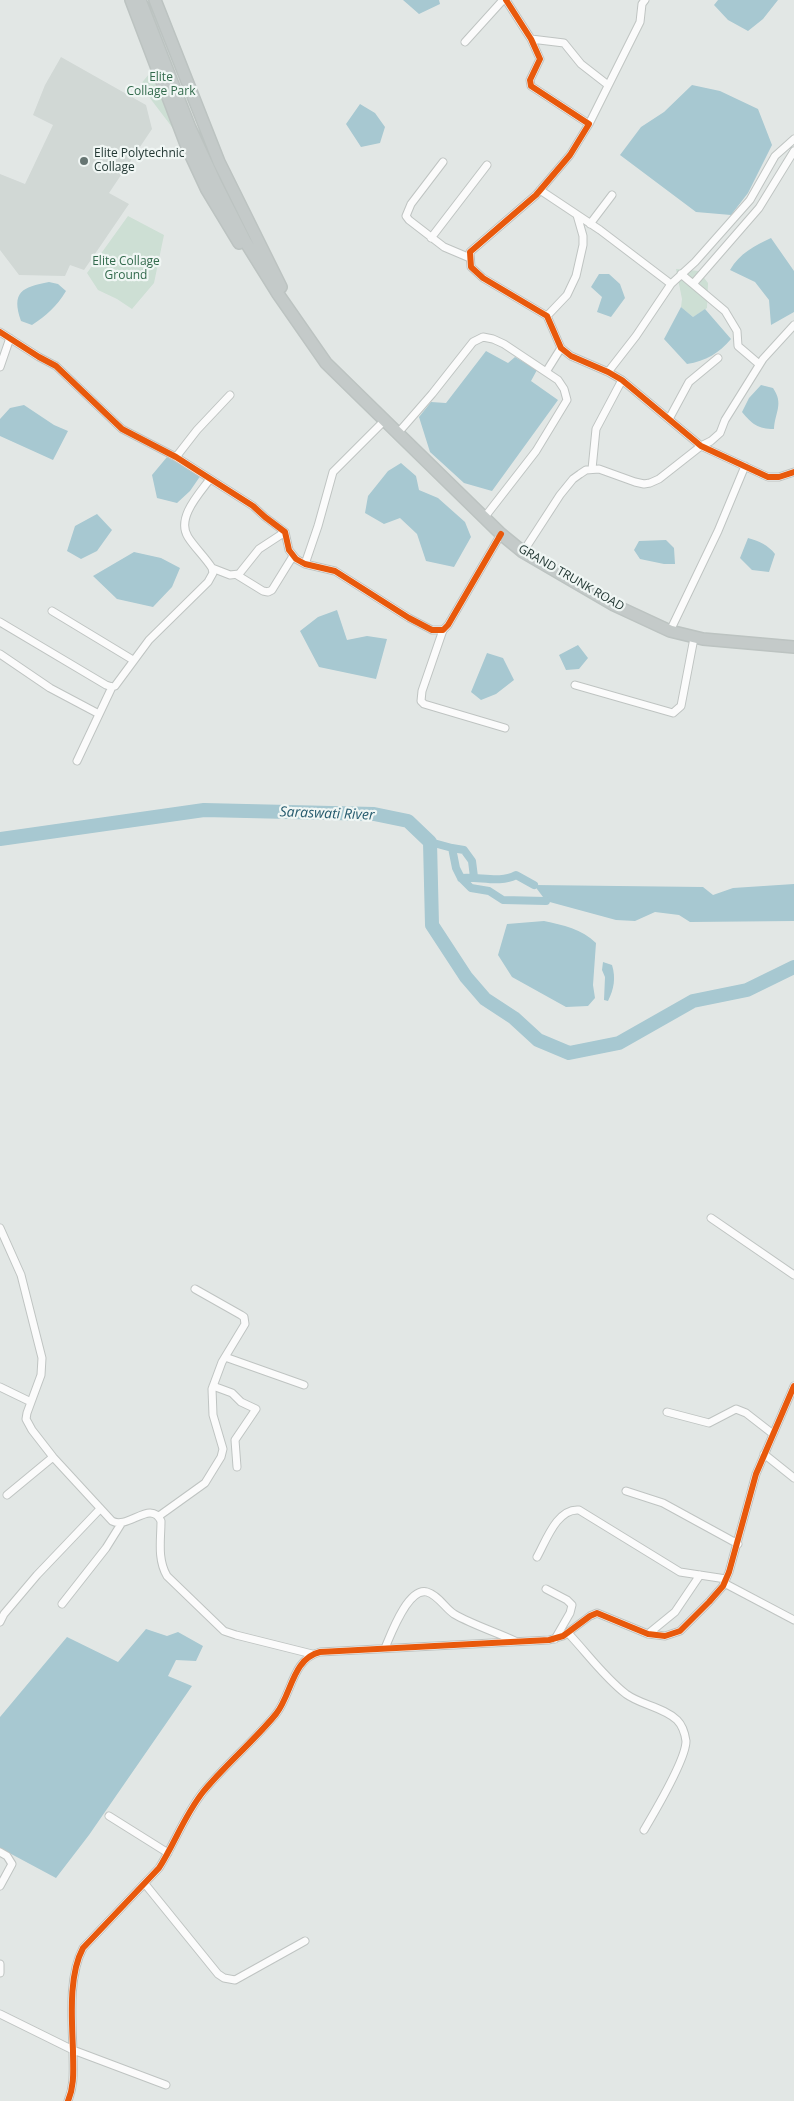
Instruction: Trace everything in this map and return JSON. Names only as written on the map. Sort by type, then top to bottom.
[{"type":"highway","points":[[123,0],[175,134],[195,177],[301,337],[326,363]]},
{"type":"highway","points":[[131,0],[187,147],[291,314]]},
{"type":"highway","points":[[140,0],[212,188],[215,205]]},
{"type":"highway","points":[[155,0],[219,162],[284,292],[291,314]]},
{"type":"highway","name":"GRAND TRUNK ROAD","points":[[291,314],[326,363],[484,518],[523,552],[614,605],[670,631],[694,638],[794,647]]},
{"type":"street","points":[[465,42],[504,0],[531,39],[540,59],[530,80],[531,86],[589,124]]},
{"type":"street","points":[[644,0],[640,22],[589,124],[570,155],[540,190],[470,252],[471,268],[483,278],[547,316],[561,348],[580,362],[608,372],[622,380],[701,446],[768,477],[779,477],[794,472]]},
{"type":"street","points":[[531,39],[564,43],[581,64],[608,85]]},
{"type":"street","points":[[608,372],[636,336],[671,284],[695,262],[750,200],[775,156],[794,139]]},
{"type":"street","points":[[693,284],[759,208],[794,151]]},
{"type":"street","points":[[443,162],[407,211],[406,216],[444,247],[470,258]]},
{"type":"street","points":[[431,238],[487,165]]},
{"type":"street","points":[[540,190],[590,224],[671,284]]},
{"type":"street","points":[[590,224],[612,195]]},
{"type":"street","points":[[547,316],[567,295],[576,276],[583,245],[583,236],[576,215]]},
{"type":"street","points":[[681,274],[725,310],[738,331],[738,346],[759,364]]},
{"type":"street","points":[[523,552],[573,479],[592,469],[607,471],[644,484],[659,479],[701,446],[711,441],[720,433],[725,420],[759,364],[794,325]]},
{"type":"street","points":[[0,332],[38,358],[56,366],[108,418],[122,429],[176,457],[253,506],[286,532],[289,550],[293,556],[304,564],[335,572],[409,618],[432,630],[444,630]]},
{"type":"street","points":[[398,433],[473,342],[483,337],[493,338],[504,344],[558,380],[564,389],[567,400],[536,451],[484,518]]},
{"type":"street","points":[[0,368],[10,338]]},
{"type":"street","points":[[546,372],[561,348]]},
{"type":"street","points":[[669,419],[689,382],[718,358]]},
{"type":"street","points":[[592,469],[596,429],[622,380]]},
{"type":"street","points":[[176,457],[197,430],[230,395]]},
{"type":"street","points":[[304,564],[318,526],[329,480],[333,472],[385,420]]},
{"type":"street","points":[[670,631],[718,531],[745,466]]},
{"type":"street","points":[[210,478],[187,514],[184,523],[188,537],[212,568],[230,575],[237,575],[263,592],[268,592],[272,590],[293,556]]},
{"type":"street","points":[[237,575],[259,549],[286,532]]},
{"type":"street","points":[[501,534],[444,630],[422,691],[422,700],[424,704],[505,728]]},
{"type":"street","points":[[77,761],[112,687],[117,684],[149,640],[208,582],[211,577],[212,568]]},
{"type":"street","points":[[52,611],[133,660]]},
{"type":"street","points":[[0,622],[112,687]]},
{"type":"street","points":[[575,685],[673,713],[682,706],[694,638]]},
{"type":"street","points":[[0,654],[50,688],[99,714]]},
{"type":"street","points":[[711,1218],[794,1275]]},
{"type":"street","points":[[0,1228],[21,1275],[42,1358],[41,1375],[27,1413],[28,1424],[100,1509],[112,1521],[121,1524]]},
{"type":"street","points":[[159,1516],[205,1483],[221,1457],[223,1449],[213,1415],[213,1386],[225,1357],[244,1327],[244,1317],[195,1289]]},
{"type":"street","points":[[225,1357],[304,1385]]},
{"type":"street","points":[[213,1386],[232,1393],[241,1402],[256,1409],[235,1440],[238,1467]]},
{"type":"street","points":[[159,1516],[161,1521],[160,1556],[164,1571],[219,1627],[236,1635],[312,1654],[555,1639],[568,1633],[590,1616],[597,1613],[648,1634],[665,1636],[680,1631],[703,1609],[725,1581],[738,1544],[756,1474],[794,1386]]},
{"type":"street","points":[[0,1387],[30,1402]]},
{"type":"street","points":[[667,1412],[709,1423],[736,1409],[741,1410],[773,1434]]},
{"type":"street","points":[[764,1454],[794,1478]]},
{"type":"street","points":[[7,1495],[54,1457]]},
{"type":"street","points":[[626,1491],[663,1502],[738,1544]]},
{"type":"street","points":[[0,1622],[4,1614],[37,1575],[100,1509]]},
{"type":"street","points":[[537,1557],[557,1522],[565,1513],[574,1509],[579,1510],[674,1569],[687,1574],[725,1581],[793,1617]]},
{"type":"street","points":[[62,1604],[106,1548],[121,1524],[147,1512],[159,1516]]},
{"type":"street","points":[[648,1634],[675,1612],[700,1575]]},
{"type":"street","points":[[546,1589],[567,1600],[572,1606],[555,1639]]},
{"type":"street","points":[[385,1648],[404,1609],[415,1594],[423,1592],[432,1595],[456,1615],[518,1642]]},
{"type":"street","points":[[568,1633],[617,1686],[632,1697],[672,1716],[680,1724],[684,1732],[686,1741],[669,1785],[644,1830]]},
{"type":"street","points":[[68,2101],[74,2081],[74,1975],[79,1956],[84,1948],[145,1884],[168,1853],[176,1833],[193,1806],[204,1791],[276,1713],[287,1697],[298,1668],[305,1658],[312,1654]]},
{"type":"street","points":[[109,1816],[168,1853]]},
{"type":"street","points":[[0,1852],[7,1856],[12,1864],[0,1886]]},
{"type":"street","points":[[145,1884],[218,1974],[224,1978],[235,1980],[305,1942]]},
{"type":"street","points":[[0,1964],[0,1973]]},
{"type":"street","points":[[0,2014],[73,2050],[166,2085]]},
{"type":"shaded area","name":"Elite Polytechnic Collage","points":[[61,57],[146,105],[152,129],[109,193],[129,204],[84,270],[70,265],[65,276],[19,275],[0,250],[0,174],[25,184],[53,125],[33,115],[45,85]]},
{"type":"green space","name":"Elite Collage Park","points":[[158,63],[175,72],[185,106],[178,135],[140,85]]},
{"type":"green space","name":"Elite Collage Ground","points":[[128,216],[164,235],[154,283],[132,309],[98,290],[87,273]]},
{"type":"green space","points":[[676,269],[699,271],[708,283],[707,308],[693,317],[681,307],[682,299]]},
{"type":"water","points":[[403,0],[439,0],[440,4],[419,14]]},
{"type":"water","points":[[718,0],[778,0],[763,19],[748,31],[728,20],[714,5]]},
{"type":"water","points":[[692,85],[720,91],[758,109],[772,145],[748,193],[731,215],[696,212],[620,155],[641,127],[664,112]]},
{"type":"water","points":[[360,104],[375,113],[385,127],[380,143],[361,147],[346,124]]},
{"type":"water","points":[[771,238],[794,271],[794,312],[771,325],[769,300],[755,282],[730,270],[753,247]]},
{"type":"water","points":[[599,274],[609,274],[620,284],[625,298],[611,317],[597,312],[602,297],[591,287]]},
{"type":"water","points":[[49,282],[58,284],[66,291],[63,296],[51,310],[32,325],[21,321],[17,303],[21,292],[32,286]]},
{"type":"water","points":[[681,307],[693,317],[705,309],[731,339],[712,356],[687,364],[664,339]]},
{"type":"water","points":[[486,351],[508,363],[515,357],[537,370],[531,381],[558,400],[492,491],[464,483],[430,452],[419,417],[431,402],[446,403]]},
{"type":"water","points":[[761,385],[773,388],[778,399],[774,429],[756,425],[742,412],[749,398]]},
{"type":"water","points":[[24,405],[54,425],[68,431],[53,460],[0,436],[0,419],[10,408]]},
{"type":"water","points":[[167,457],[201,475],[190,491],[177,503],[157,498],[152,475]]},
{"type":"water","points":[[401,463],[416,476],[419,490],[438,498],[465,522],[471,537],[454,567],[426,561],[417,534],[400,518],[384,524],[365,513],[368,496],[388,471]]},
{"type":"water","points":[[97,514],[112,530],[97,551],[81,559],[67,551],[75,526]]},
{"type":"water","points":[[748,538],[763,544],[775,554],[769,572],[752,570],[740,558]]},
{"type":"water","points":[[666,540],[674,548],[675,564],[664,564],[640,559],[634,550],[639,541]]},
{"type":"water","points":[[134,552],[161,558],[180,568],[172,587],[153,607],[117,599],[93,576]]},
{"type":"water","points":[[337,610],[347,640],[367,636],[387,639],[376,679],[319,667],[300,631],[318,617]]},
{"type":"water","points":[[578,645],[588,658],[579,669],[566,670],[559,655]]},
{"type":"water","points":[[487,653],[503,658],[514,680],[496,694],[481,700],[471,692]]},
{"type":"water","points":[[794,884],[794,921],[690,922],[679,915],[655,912],[635,921],[616,920],[546,901],[534,885],[703,887],[713,895],[733,888]]},
{"type":"water","points":[[544,921],[578,931],[596,943],[593,985],[595,998],[588,1006],[566,1007],[512,977],[498,955],[507,924]]},
{"type":"water","points":[[603,962],[612,965],[614,974],[613,988],[608,1001],[604,1000],[605,977],[602,970]]},
{"type":"water","points":[[146,1629],[167,1636],[178,1632],[203,1646],[196,1661],[176,1660],[168,1676],[192,1686],[89,1835],[56,1878],[0,1848],[0,1717],[67,1637],[118,1662]]},
{"type":"waterway","name":"Saraswati River","points":[[0,839],[204,810],[374,814],[408,821],[430,842],[432,925],[466,977],[485,999],[514,1018],[538,1040],[569,1053],[619,1043],[693,1001],[747,990],[794,967]]},
{"type":"waterway","points":[[430,842],[452,848],[456,868],[461,878],[471,888],[489,891],[503,900],[546,901]]},
{"type":"waterway","points":[[452,848],[464,850],[472,861],[474,877]]},
{"type":"waterway","points":[[461,878],[503,879],[516,875],[534,885]]},
{"type":"cycle path","points":[[506,0],[531,39],[540,59],[530,80],[531,86],[589,124],[570,155],[536,195],[470,252],[471,267],[483,278],[547,316],[561,348],[571,356],[622,380],[701,446],[768,477],[779,477],[794,472]]},
{"type":"cycle path","points":[[0,332],[56,366],[122,429],[176,457],[253,506],[285,532],[289,550],[296,559],[305,564],[335,571],[409,618],[432,630],[443,630],[448,625],[501,534]]},
{"type":"cycle path","points":[[68,2101],[72,2089],[73,2076],[73,1985],[78,1959],[83,1948],[159,1868],[196,1801],[276,1714],[298,1669],[304,1662],[320,1652],[549,1640],[563,1636],[597,1613],[648,1634],[665,1636],[680,1631],[723,1586],[729,1572],[756,1474],[794,1386]]},
{"type":"place","name":"Elite Polytechnic Collage","points":[[84,161]]}]
